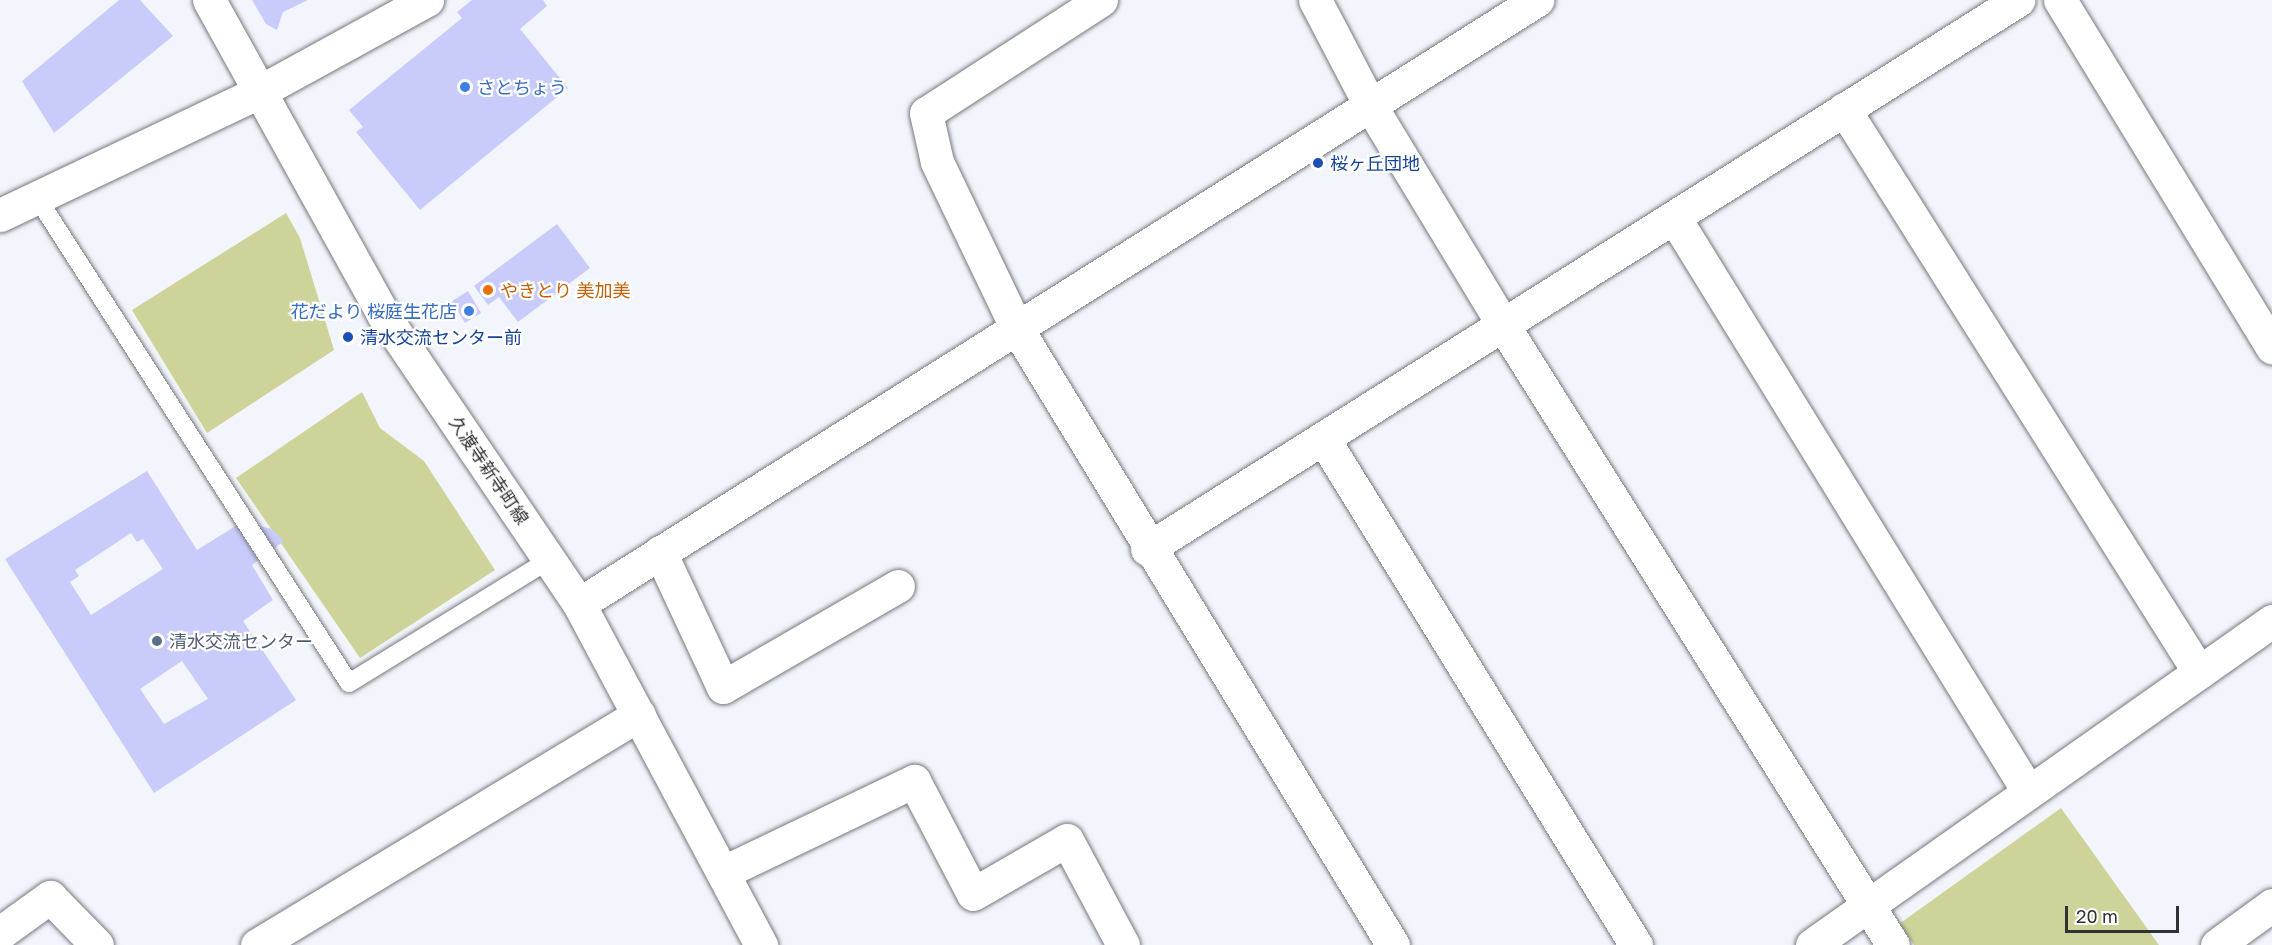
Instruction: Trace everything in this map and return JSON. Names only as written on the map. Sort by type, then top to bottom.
[{"type":"street","name":"久渡寺新寺町線","points":[[209,0],[257,93],[384,316],[579,604],[724,872],[760,945]]},
{"type":"street","points":[[0,215],[38,199],[257,93],[427,0]]},
{"type":"street","points":[[1101,0],[926,113],[937,162],[1016,327],[1147,549],[1394,945]]},
{"type":"street","points":[[1315,0],[1370,105],[1503,325],[1864,906],[1893,945]]},
{"type":"street","points":[[579,604],[1537,0]]},
{"type":"street","points":[[1147,549],[2018,0]]},
{"type":"street","points":[[2060,0],[2272,347]]},
{"type":"street","points":[[1844,109],[2199,672]]},
{"type":"street","points":[[1674,217],[2028,791]]},
{"type":"street","points":[[1323,438],[1636,945]]},
{"type":"street","points":[[660,552],[723,687],[898,586]]},
{"type":"street","points":[[1812,945],[1864,906],[2272,621]]},
{"type":"street","points":[[257,945],[639,715]]},
{"type":"street","points":[[724,872],[914,781],[974,894],[1067,840],[1123,945]]},
{"type":"street","points":[[0,933],[50,897],[97,945]]},
{"type":"street","points":[[2217,945],[2272,905]]},
{"type":"lane","points":[[38,199],[349,683],[549,560]]},
{"type":"green space","points":[[286,213],[300,238],[334,350],[207,433],[132,310]]},
{"type":"green space","points":[[362,392],[380,428],[424,461],[495,570],[360,658],[236,478]]},
{"type":"green space","points":[[2061,808],[2159,945],[1914,945],[1899,924]]},
{"type":"building","points":[[119,0],[140,0],[173,36],[54,133],[22,81]]},
{"type":"building","points":[[252,0],[308,0],[283,12],[277,30],[266,24]]},
{"type":"building","points":[[472,0],[543,0],[547,6],[520,29],[568,88],[420,210],[356,132],[363,127],[349,110],[462,18],[457,12]]},
{"type":"building","points":[[557,224],[590,268],[518,322],[499,297],[488,305],[474,286]]},
{"type":"building","points":[[468,291],[481,313],[465,323],[452,301]]},
{"type":"building","name":"清水交流センター","points":[[147,471],[197,550],[242,522],[272,529],[284,541],[252,565],[273,600],[243,621],[296,700],[154,793],[5,559]],"holes":[[[131,533],[137,542],[143,539],[163,569],[91,615],[70,582],[79,576],[75,570]],[[182,661],[208,699],[164,724],[140,689]]]},
{"type":"place","name":"さとちょう","points":[[465,87]]},
{"type":"place","name":"桜ヶ丘団地","points":[[1318,163]]},
{"type":"place","name":"やきとり 美加美","points":[[488,290]]},
{"type":"place","name":"花だより 桜庭生花店","points":[[469,311]]},
{"type":"place","name":"清水交流センター前","points":[[348,337]]},
{"type":"place","name":"清水交流センター","points":[[157,641]]}]
